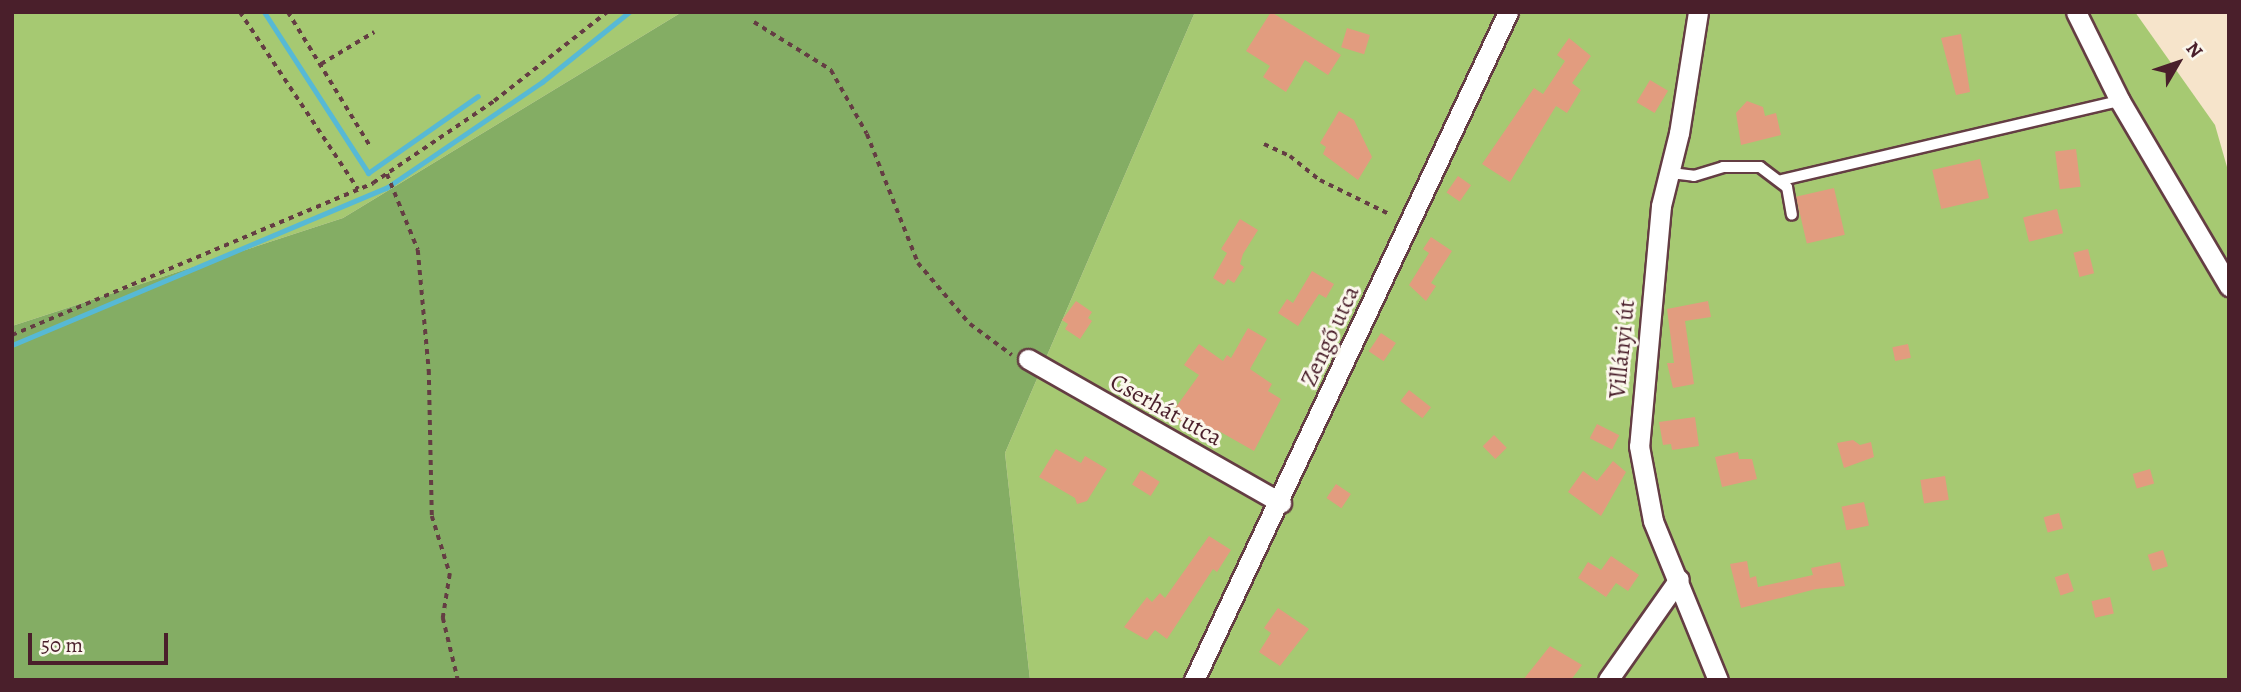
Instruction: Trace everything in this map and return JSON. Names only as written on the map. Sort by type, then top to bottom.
[{"type":"street","name":"Zengő utca","points":[[1194,680],[1281,503],[1508,12]]},
{"type":"street","name":"Villányi út","points":[[1698,12],[1671,173],[1660,218],[1639,446],[1653,521],[1679,579],[1718,680]]},
{"type":"street","points":[[2076,12],[2120,101],[2229,286]]},
{"type":"street","name":"Cserhát utca","points":[[1028,359],[1281,503]]},
{"type":"street","points":[[1608,680],[1679,579]]},
{"type":"lane","points":[[1782,180],[2120,101]]},
{"type":"lane","points":[[1671,173],[1694,176],[1745,165],[1771,171],[1782,180],[1792,215]]},
{"type":"path","points":[[240,12],[358,190]]},
{"type":"path","points":[[288,12],[370,146]]},
{"type":"path","points":[[12,335],[358,190],[387,174],[494,101],[607,12]]},
{"type":"path","points":[[754,22],[831,70],[867,134],[918,263],[970,324],[1011,354],[1028,359]]},
{"type":"path","points":[[321,64],[374,32]]},
{"type":"path","points":[[1264,144],[1290,156],[1320,180],[1409,224]]},
{"type":"path","points":[[387,174],[418,250],[429,370],[432,516],[450,574],[443,618],[458,680]]},
{"type":"green space","points":[[12,12],[682,12],[343,218],[12,326]]},
{"type":"green space","points":[[682,12],[1195,12],[1005,453],[1030,680],[12,680],[12,326],[343,218]]},
{"type":"green space","points":[[1195,12],[2135,12],[2215,125],[2229,174],[2229,680],[1030,680],[1005,453]]},
{"type":"building","points":[[1271,12],[1341,55],[1328,75],[1305,60],[1286,92],[1263,77],[1270,66],[1246,51]]},
{"type":"building","points":[[1347,28],[1370,35],[1364,54],[1341,47]]},
{"type":"building","points":[[1961,34],[1970,92],[1956,95],[1941,38]]},
{"type":"building","points":[[1569,38],[1591,56],[1572,83],[1581,90],[1567,113],[1556,106],[1510,182],[1482,164],[1534,88],[1543,94],[1565,61],[1557,55]]},
{"type":"building","points":[[1650,80],[1668,91],[1655,113],[1637,102]]},
{"type":"building","points":[[1747,101],[1763,107],[1765,116],[1776,113],[1781,135],[1741,145],[1736,113]]},
{"type":"building","points":[[1339,111],[1354,120],[1372,157],[1358,180],[1323,154],[1326,147],[1320,143]]},
{"type":"building","points":[[2076,149],[2081,187],[2060,189],[2055,152]]},
{"type":"building","points":[[1980,159],[1989,198],[1941,209],[1932,170]]},
{"type":"building","points":[[1458,176],[1471,185],[1460,202],[1447,192]]},
{"type":"building","points":[[1834,188],[1845,235],[1807,244],[1796,197]]},
{"type":"building","points":[[2057,209],[2063,233],[2029,242],[2023,217]]},
{"type":"building","points":[[1240,219],[1258,230],[1243,254],[1240,264],[1244,267],[1234,283],[1228,279],[1224,285],[1213,278],[1227,253],[1221,249]]},
{"type":"building","points":[[1431,237],[1452,251],[1431,283],[1436,286],[1426,301],[1409,285],[1429,253],[1423,249]]},
{"type":"building","points":[[2088,249],[2094,273],[2079,277],[2073,253]]},
{"type":"building","points":[[1312,271],[1334,284],[1326,298],[1319,294],[1298,326],[1278,313],[1287,299],[1293,303]]},
{"type":"building","points":[[1076,301],[1092,312],[1088,318],[1092,321],[1080,339],[1065,329],[1068,324],[1062,320]]},
{"type":"building","points":[[1708,301],[1711,317],[1685,321],[1694,384],[1673,388],[1667,363],[1674,363],[1667,309]]},
{"type":"building","points":[[1248,328],[1267,339],[1250,369],[1272,384],[1268,391],[1281,399],[1254,451],[1217,430],[1208,441],[1171,414],[1199,375],[1184,365],[1199,344],[1223,361],[1227,355],[1231,358]]},
{"type":"building","points":[[1381,333],[1396,343],[1384,361],[1369,351]]},
{"type":"building","points":[[1908,344],[1911,358],[1895,361],[1892,347]]},
{"type":"building","points":[[1409,390],[1431,407],[1422,418],[1400,401]]},
{"type":"building","points":[[1695,417],[1699,446],[1672,450],[1671,444],[1663,445],[1659,422]]},
{"type":"building","points":[[1597,424],[1619,435],[1612,450],[1590,438]]},
{"type":"building","points":[[1494,435],[1507,448],[1495,459],[1483,446]]},
{"type":"building","points":[[1853,440],[1860,445],[1871,442],[1874,457],[1844,468],[1837,443]]},
{"type":"building","points":[[1056,449],[1081,463],[1085,456],[1107,469],[1087,501],[1077,504],[1075,498],[1039,477]]},
{"type":"building","points":[[1738,452],[1739,459],[1752,459],[1757,479],[1722,487],[1715,457]]},
{"type":"building","points":[[1613,461],[1626,472],[1601,516],[1568,492],[1583,471],[1597,481]]},
{"type":"building","points":[[2150,469],[2154,483],[2137,488],[2133,474]]},
{"type":"building","points":[[1141,470],[1160,482],[1151,496],[1132,484]]},
{"type":"building","points":[[1945,476],[1949,500],[1924,504],[1920,480]]},
{"type":"building","points":[[1336,484],[1351,494],[1341,508],[1326,498]]},
{"type":"building","points":[[1864,502],[1869,525],[1846,530],[1842,507]]},
{"type":"building","points":[[2059,513],[2063,528],[2048,533],[2044,517]]},
{"type":"building","points":[[1209,536],[1231,550],[1217,572],[1213,569],[1167,639],[1155,630],[1147,640],[1124,627],[1147,597],[1152,602],[1160,593],[1165,598]]},
{"type":"building","points":[[2163,550],[2168,566],[2153,571],[2148,555]]},
{"type":"building","points":[[1611,556],[1639,575],[1628,591],[1616,583],[1606,597],[1578,578],[1588,562],[1601,570]]},
{"type":"building","points":[[1747,561],[1750,578],[1756,576],[1758,587],[1813,575],[1811,568],[1840,562],[1845,586],[1816,589],[1741,608],[1730,564]]},
{"type":"building","points":[[2068,573],[2074,591],[2061,595],[2055,577]]},
{"type":"building","points":[[2110,597],[2114,614],[2095,618],[2091,601]]},
{"type":"building","points":[[1278,608],[1309,629],[1280,666],[1259,652],[1271,633],[1264,628]]},
{"type":"building","points":[[1550,646],[1582,665],[1571,680],[1523,680]]},
{"type":"waterway","points":[[264,12],[368,173],[478,96]]},
{"type":"waterway","points":[[12,345],[386,188],[542,82],[629,12]]}]
